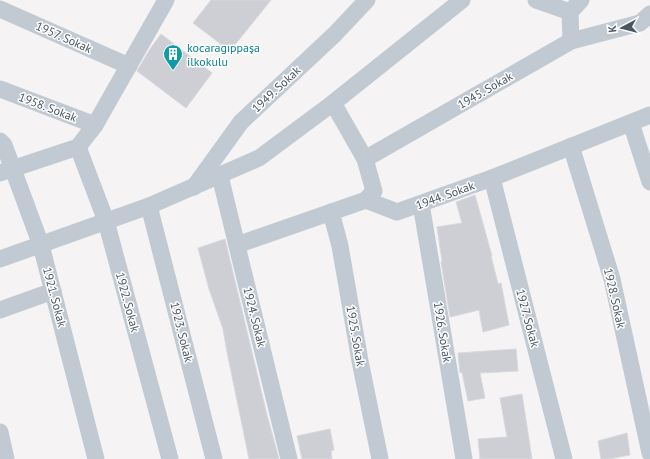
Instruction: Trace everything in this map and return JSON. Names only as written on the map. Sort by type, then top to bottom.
[{"type":"street","points":[[6,171],[78,147],[95,125],[166,0]]},
{"type":"street","name":"1949. Sokak","points":[[194,187],[241,122],[335,34],[367,0]]},
{"type":"street","points":[[0,259],[149,206],[259,158],[333,103],[462,0]]},
{"type":"street","points":[[536,0],[575,6],[571,40]]},
{"type":"street","name":"1957. Sokak","points":[[0,9],[129,66]]},
{"type":"street","name":"1945. Sokak","points":[[365,159],[571,40],[647,23]]},
{"type":"street","name":"1958. Sokak","points":[[0,88],[95,125]]},
{"type":"street","points":[[237,245],[366,200],[374,191],[365,159],[333,103]]},
{"type":"street","name":"1944. Sokak","points":[[366,200],[397,212],[492,178],[650,115]]},
{"type":"street","points":[[631,123],[650,182]]},
{"type":"street","name":"1921. Sokak","points":[[0,141],[4,145],[6,171],[41,245],[96,459]]},
{"type":"street","name":"1928. Sokak","points":[[571,146],[612,280],[650,453]]},
{"type":"street","name":"1922. Sokak","points":[[78,147],[106,221],[170,459]]},
{"type":"street","name":"1924. Sokak","points":[[220,176],[289,459]]},
{"type":"street","name":"1927. Sokak","points":[[492,178],[564,459]]},
{"type":"street","name":"1926. Sokak","points":[[422,204],[464,459]]},
{"type":"street","name":"1923. Sokak","points":[[149,206],[214,459]]},
{"type":"street","name":"1925. Sokak","points":[[331,212],[340,246],[360,361],[380,459]]},
{"type":"street","points":[[0,310],[53,292]]},
{"type":"street","points":[[0,432],[6,459]]},
{"type":"building","points":[[211,0],[271,0],[230,51],[193,23]]},
{"type":"building","name":"kocaragıppaşa ilkokulu","points":[[161,34],[212,73],[186,108],[137,71]]},
{"type":"building","points":[[475,195],[498,284],[501,283],[509,325],[483,332],[479,310],[450,317],[437,227],[462,223],[456,202]]},
{"type":"building","points":[[225,239],[279,459],[249,459],[223,329],[209,289],[198,248]]},
{"type":"building","points":[[516,349],[518,371],[480,373],[485,398],[468,401],[462,372],[460,373],[458,353]]},
{"type":"building","points":[[522,394],[532,459],[480,459],[478,439],[507,437],[500,398]]},
{"type":"building","points":[[330,429],[334,450],[331,451],[332,459],[302,459],[297,436]]},
{"type":"building","points":[[627,433],[630,455],[601,459],[598,441]]},
{"type":"place","name":"kocaragıppaşa ilkokulu","points":[[173,71]]}]
